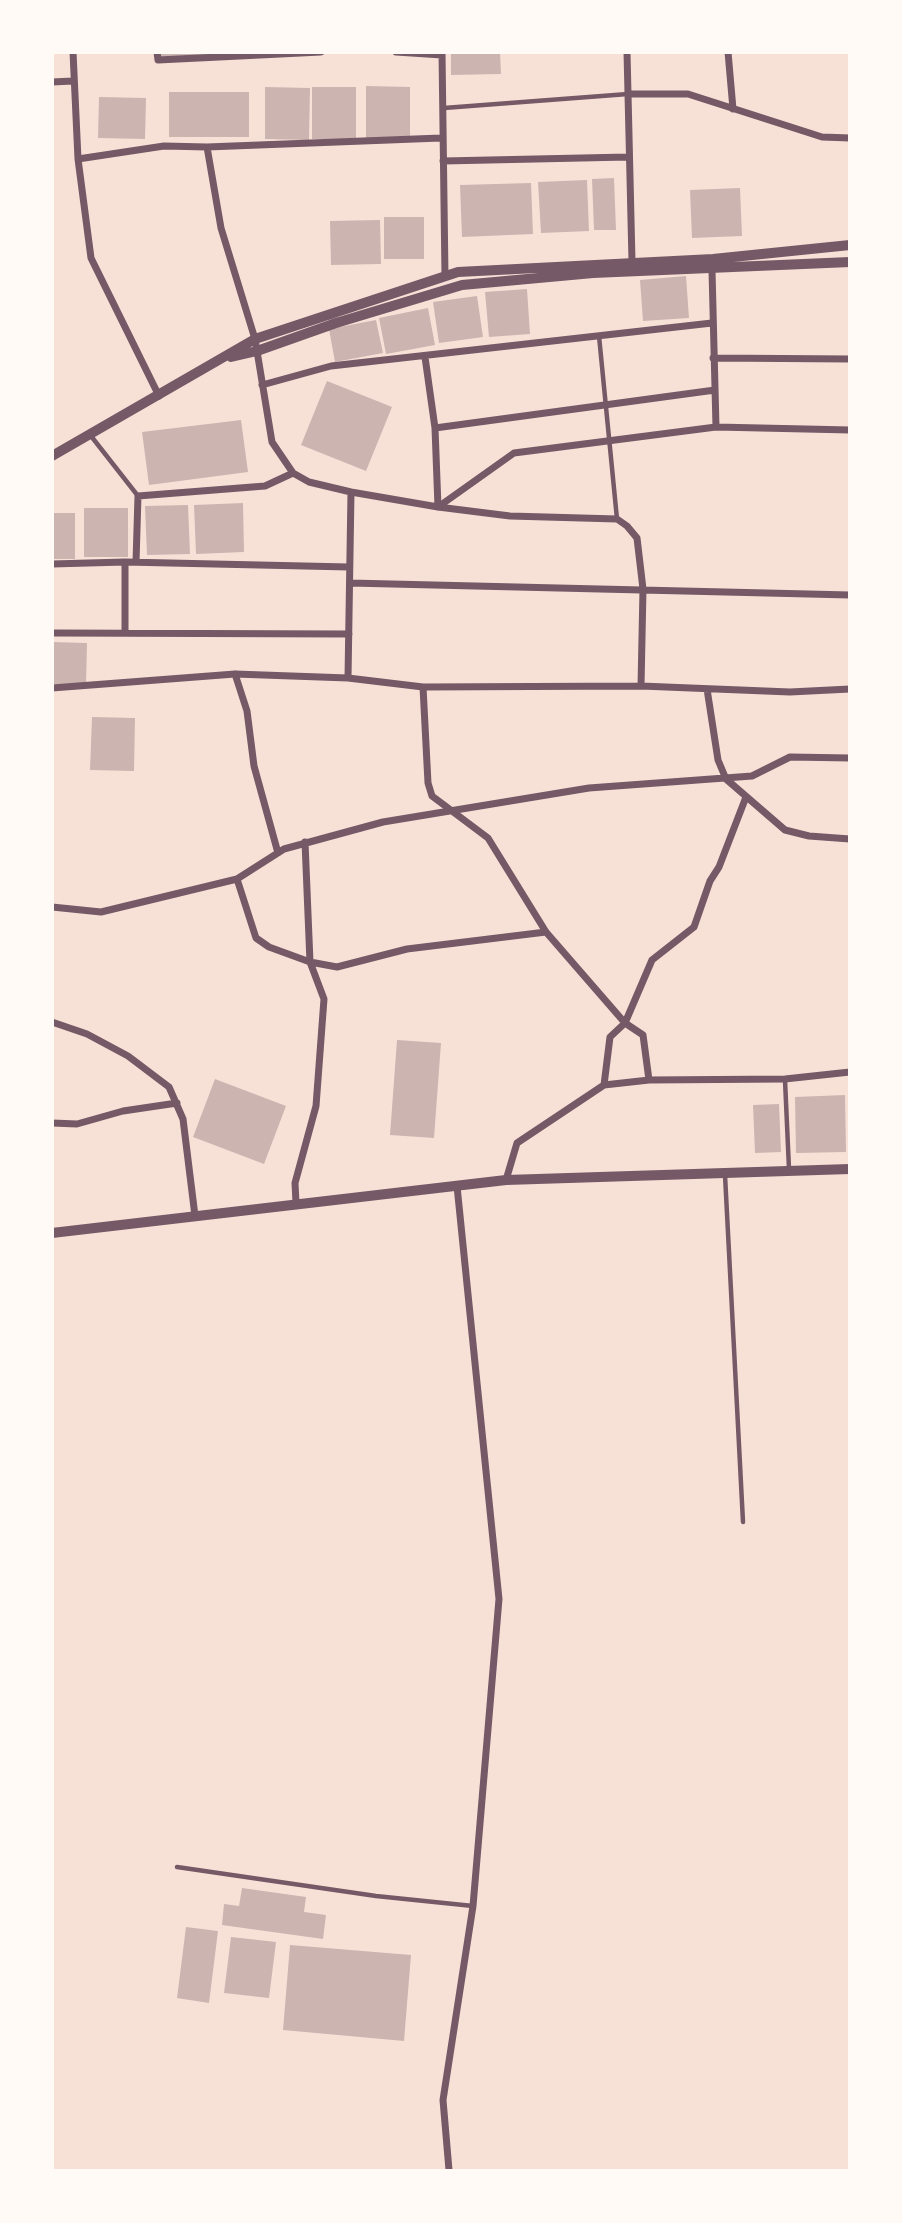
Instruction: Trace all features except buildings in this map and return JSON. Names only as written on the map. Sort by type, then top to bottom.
[{"type":"street","points":[[72,52],[78,159],[92,258],[159,396]]},
{"type":"street","points":[[158,56],[321,52]]},
{"type":"street","points":[[397,52],[442,54],[441,138],[446,276]]},
{"type":"street","points":[[627,52],[632,261]]},
{"type":"street","points":[[728,52],[733,109]]},
{"type":"street","points":[[52,82],[73,81]]},
{"type":"street","points":[[628,94],[671,92],[822,137],[849,138]]},
{"type":"street","points":[[78,159],[164,146],[207,147],[441,138]]},
{"type":"street","points":[[207,147],[221,228],[234,279],[255,339],[272,442],[293,473],[309,482],[351,492],[438,507],[510,516],[617,519],[637,538],[642,589],[641,686]]},
{"type":"street","points":[[443,161],[628,157]]},
{"type":"street","points":[[52,456],[255,339],[458,272],[713,258],[849,245]]},
{"type":"street","points":[[221,359],[257,351],[336,323],[462,285],[593,273],[712,270],[849,262]]},
{"type":"street","points":[[712,270],[716,427]]},
{"type":"street","points":[[262,385],[331,366],[712,323]]},
{"type":"street","points":[[425,357],[435,428],[438,507]]},
{"type":"street","points":[[713,358],[849,359]]},
{"type":"street","points":[[435,428],[715,390]]},
{"type":"street","points":[[438,507],[514,453],[716,427],[849,430]]},
{"type":"street","points":[[136,562],[138,496],[265,486],[293,473]]},
{"type":"street","points":[[348,678],[351,492]]},
{"type":"street","points":[[125,562],[125,633]]},
{"type":"street","points":[[52,564],[136,562],[349,567]]},
{"type":"street","points":[[349,583],[849,595]]},
{"type":"street","points":[[52,633],[349,634]]},
{"type":"street","points":[[235,674],[247,711],[254,766],[278,853]]},
{"type":"street","points":[[52,688],[235,674],[348,678],[423,687],[641,686],[790,692],[849,689]]},
{"type":"street","points":[[423,687],[428,783],[432,796],[449,812],[471,823],[488,838],[546,932],[625,1023],[643,1035],[649,1080]]},
{"type":"street","points":[[708,689],[718,760],[726,779],[785,830],[809,836],[849,839]]},
{"type":"street","points":[[52,908],[101,912],[237,879],[278,853],[305,842],[383,822],[589,788],[752,776],[790,757],[849,758]]},
{"type":"street","points":[[604,1085],[610,1037],[625,1023],[652,960],[694,927],[710,881],[719,867],[746,797]]},
{"type":"street","points":[[296,1203],[295,1183],[316,1106],[324,999],[310,962],[305,842]]},
{"type":"street","points":[[237,879],[256,938],[269,947],[310,962],[337,967],[354,965],[407,948],[546,932]]},
{"type":"street","points":[[52,1022],[87,1034],[128,1056],[169,1087],[183,1119],[195,1216]]},
{"type":"street","points":[[506,1180],[517,1143],[604,1085],[649,1080],[785,1079],[849,1072]]},
{"type":"street","points":[[52,1124],[77,1124],[124,1111],[177,1103]]},
{"type":"street","points":[[52,1233],[506,1180],[849,1169]]},
{"type":"street","points":[[449,2171],[443,2100],[473,1906],[499,1599],[457,1185]]},
{"type":"lane","points":[[442,108],[628,94]]},
{"type":"lane","points":[[599,335],[617,519]]},
{"type":"lane","points":[[90,435],[138,496]]},
{"type":"lane","points":[[785,1079],[789,1172]]},
{"type":"lane","points":[[725,1174],[743,1522]]},
{"type":"lane","points":[[177,1867],[376,1896],[473,1906]]}]
